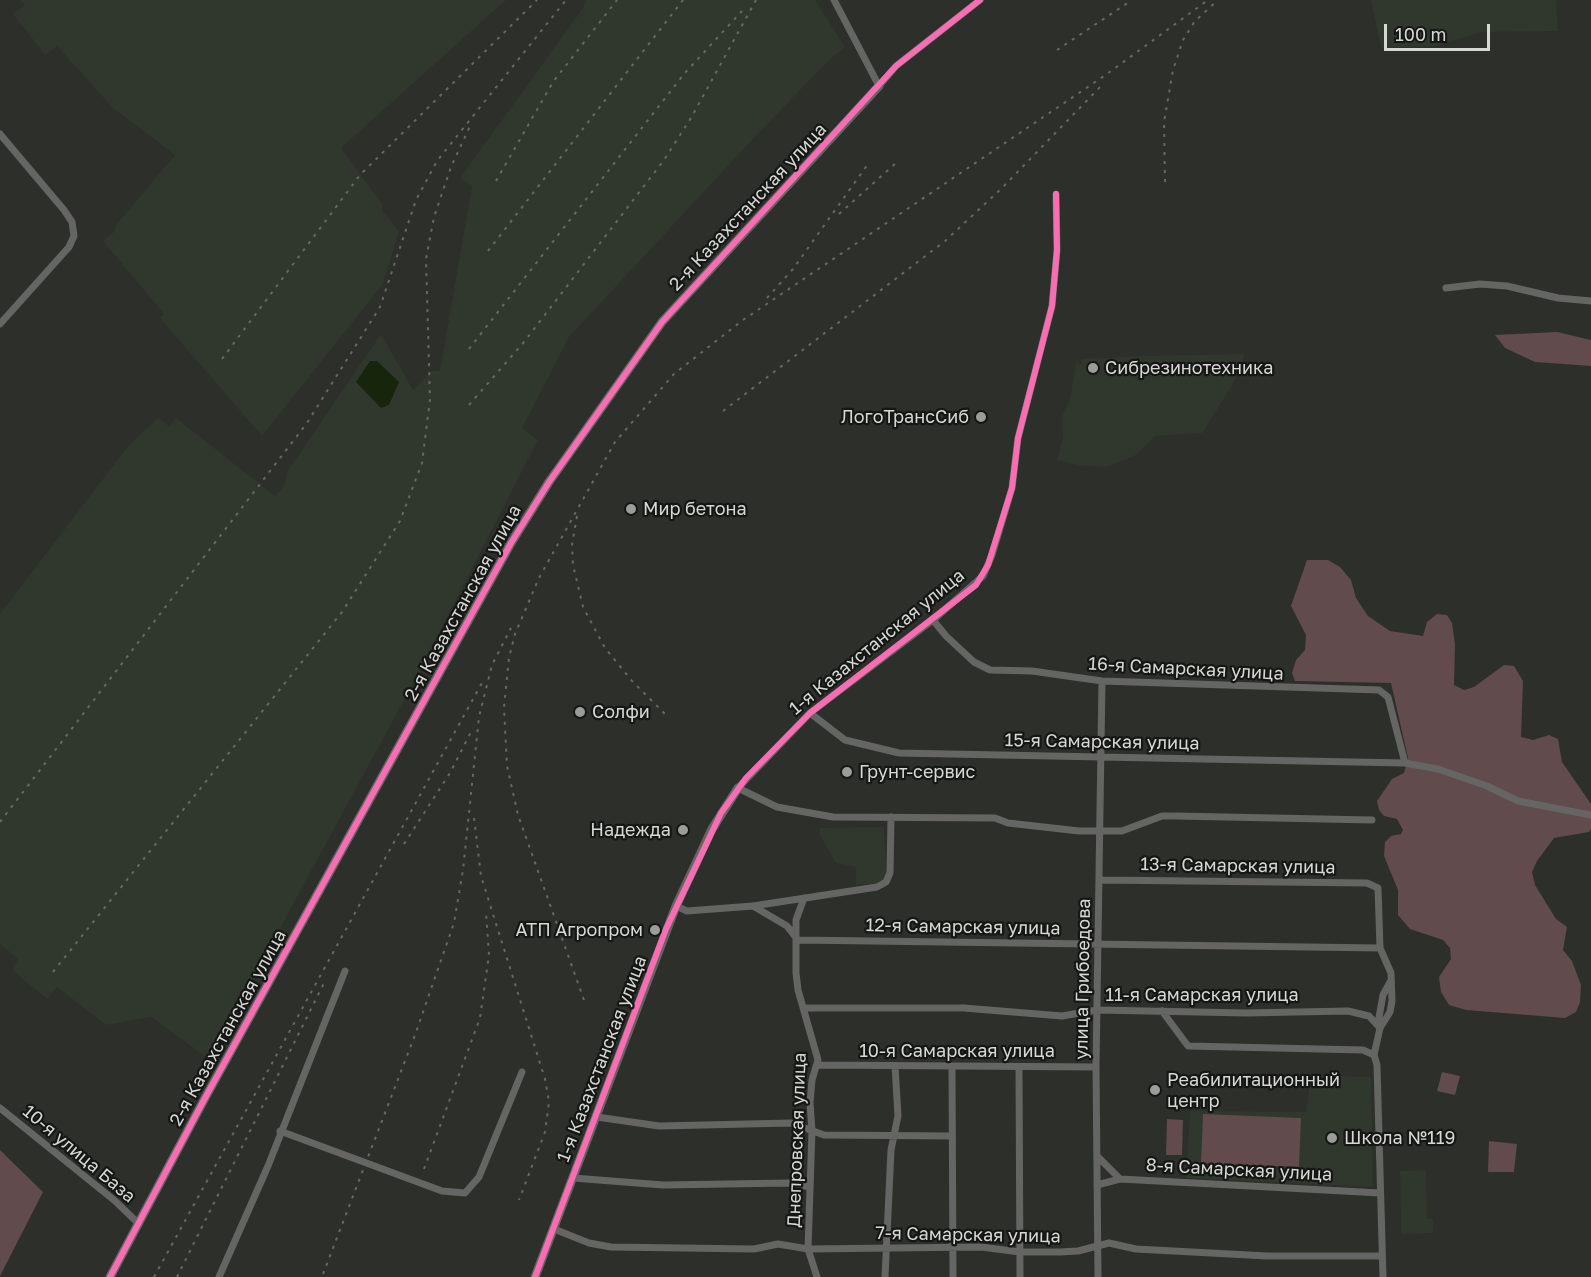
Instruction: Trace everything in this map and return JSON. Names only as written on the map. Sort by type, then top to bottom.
[{"type":"street","points":[[834,0],[879,86]]},
{"type":"street","name":"2-я Казахстанская улица","points":[[110,1277],[205,1098],[506,553],[549,482],[662,322],[896,66],[980,0]]},
{"type":"street","points":[[0,134],[72,222],[74,236],[69,248],[0,324]]},
{"type":"street","name":"1-я Казахстанская улица","points":[[535,1277],[676,906],[712,829],[738,788],[810,713],[933,620],[983,576],[1012,488],[1018,438],[1052,306],[1057,250],[1056,194]]},
{"type":"street","points":[[1446,288],[1480,285],[1507,286],[1558,298],[1591,301]]},
{"type":"street","name":"16-я Самарская улица","points":[[933,620],[946,636],[984,668],[1032,670],[1102,681],[1379,690],[1388,697],[1405,764]]},
{"type":"street","name":"улица Грибоедова","points":[[1098,1277],[1096,1067],[1102,681]]},
{"type":"street","name":"15-я Самарская улица","points":[[810,713],[845,740],[856,745],[898,753],[1405,764],[1437,769],[1487,786],[1518,801],[1591,815]]},
{"type":"street","points":[[738,788],[777,807],[833,817],[995,818],[1008,823],[1101,832],[1130,829],[1151,820],[1176,816],[1372,820]]},
{"type":"street","points":[[676,906],[687,911],[753,906],[877,887],[886,882],[890,873],[891,817]]},
{"type":"street","name":"13-я Самарская улица","points":[[1100,880],[1376,884],[1380,892],[1380,948]]},
{"type":"street","name":"Днепровская улица","points":[[804,898],[796,920],[798,940],[796,973],[817,1053],[818,1065],[811,1086],[812,1130],[808,1249],[817,1277]]},
{"type":"street","points":[[753,906],[787,927],[798,940]]},
{"type":"street","name":"12-я Самарская улица","points":[[798,940],[1380,948]]},
{"type":"street","points":[[1380,948],[1389,966],[1392,980],[1390,1012],[1379,1025],[1374,1055],[1377,1065],[1383,1277]]},
{"type":"street","points":[[219,1277],[268,1166],[345,971]]},
{"type":"street","name":"11-я Самарская улица","points":[[804,1008],[964,1008],[1062,1016],[1097,1010],[1348,1011],[1360,1012],[1379,1025]]},
{"type":"street","points":[[1162,1011],[1188,1046],[1363,1050],[1374,1055]]},
{"type":"street","name":"10-я Самарская улица","points":[[818,1065],[952,1068],[1096,1067]]},
{"type":"street","points":[[885,1277],[891,1150],[898,1116],[895,1065]]},
{"type":"street","points":[[1019,1066],[1020,1277]]},
{"type":"street","points":[[952,1068],[953,1277]]},
{"type":"street","points":[[280,1131],[442,1191],[465,1193],[479,1177],[522,1072]]},
{"type":"street","name":"10-я улица База","points":[[0,1108],[114,1200],[139,1224]]},
{"type":"street","points":[[597,1118],[659,1126],[791,1123],[824,1135],[952,1136]]},
{"type":"street","points":[[1097,1156],[1120,1179]]},
{"type":"street","points":[[573,1178],[663,1185],[790,1183],[810,1187]]},
{"type":"street","name":"8-я Самарская улица","points":[[1097,1185],[1120,1179],[1380,1193]]},
{"type":"street","name":"7-я Самарская улица","points":[[554,1229],[589,1243],[611,1247],[754,1249],[778,1244],[808,1249],[953,1250],[981,1247],[1020,1252],[1078,1251],[1109,1243],[1136,1249],[1267,1256],[1382,1256]]},
{"type":"shaded area","points":[[21,0],[506,0],[341,148],[383,205],[382,210],[399,231],[383,284],[262,436],[160,318],[164,314],[103,241],[115,231],[116,225],[175,155],[113,108],[57,46],[45,55],[13,14],[25,5]]},
{"type":"shaded area","points":[[585,0],[815,0],[845,47],[830,59],[751,141],[569,337],[522,428],[538,440],[410,689],[209,1059],[151,1017],[106,1025],[57,987],[47,999],[12,970],[18,959],[0,944],[0,614],[128,446],[158,418],[169,426],[176,418],[275,496],[285,485],[287,472],[381,334],[413,390],[432,371],[440,371],[472,186],[460,178],[583,8]]},
{"type":"shaded area","points":[[1371,0],[1556,0],[1558,31],[1483,32],[1434,46],[1381,48]]},
{"type":"shaded area","points":[[1557,332],[1591,340],[1591,366],[1535,362],[1505,348],[1495,335]]},
{"type":"shaded area","points":[[1244,354],[1232,386],[1202,433],[1155,436],[1136,455],[1106,467],[1078,465],[1057,460],[1063,436],[1062,416],[1070,400],[1076,362],[1082,365],[1082,359]]},
{"type":"shaded area","points":[[370,361],[377,361],[399,382],[389,405],[381,408],[356,382]]},
{"type":"shaded area","points":[[1307,560],[1328,560],[1340,567],[1351,580],[1356,598],[1368,616],[1390,631],[1423,636],[1427,622],[1437,614],[1447,615],[1452,623],[1455,644],[1454,685],[1464,690],[1474,687],[1504,665],[1514,666],[1523,681],[1521,737],[1533,740],[1549,735],[1558,739],[1562,762],[1591,804],[1591,829],[1589,832],[1554,838],[1532,872],[1535,885],[1556,919],[1567,927],[1563,950],[1572,961],[1581,985],[1580,1002],[1576,1012],[1565,1018],[1466,1010],[1449,1005],[1441,992],[1439,977],[1451,959],[1450,948],[1443,940],[1410,929],[1398,915],[1398,890],[1384,856],[1385,842],[1391,836],[1401,834],[1403,830],[1397,819],[1384,816],[1379,810],[1377,801],[1392,779],[1404,773],[1408,758],[1391,683],[1295,681],[1292,673],[1296,660],[1305,650],[1306,635],[1291,606]]},
{"type":"shaded area","points":[[884,827],[887,872],[884,879],[877,883],[856,885],[856,867],[836,863],[820,835],[820,828]]},
{"type":"shaded area","points":[[1442,1072],[1460,1076],[1455,1095],[1437,1091]]},
{"type":"shaded area","points":[[1311,1075],[1371,1077],[1373,1187],[1186,1178],[1190,1111],[1306,1112]]},
{"type":"shaded area","points":[[1203,1114],[1301,1118],[1299,1167],[1201,1163]]},
{"type":"shaded area","points":[[1167,1119],[1183,1120],[1182,1155],[1166,1155]]},
{"type":"shaded area","points":[[1489,1141],[1517,1144],[1514,1172],[1488,1172]]},
{"type":"shaded area","points":[[0,1150],[43,1192],[0,1276]]},
{"type":"shaded area","points":[[1426,1170],[1427,1219],[1433,1219],[1433,1233],[1401,1234],[1400,1171]]},
{"type":"railway","points":[[222,359],[360,175],[537,0]]},
{"type":"railway","points":[[0,822],[307,423],[380,307],[416,200],[437,161],[566,0]]},
{"type":"railway","points":[[496,181],[553,82],[617,0]]},
{"type":"railway","points":[[488,251],[683,0]]},
{"type":"railway","points":[[469,405],[524,342],[664,160],[691,118],[756,0]]},
{"type":"railway","points":[[1057,50],[1132,0]]},
{"type":"railway","points":[[584,1000],[518,815],[507,766],[504,707],[509,658],[515,634],[539,578],[615,442],[674,374],[743,320],[1107,74],[1208,0]]},
{"type":"railway","points":[[1165,182],[1164,122],[1173,70],[1183,40],[1195,21],[1218,0]]},
{"type":"railway","points":[[469,349],[684,74],[742,11]]},
{"type":"railway","points":[[723,411],[945,241],[1001,189],[1103,84]]},
{"type":"railway","points":[[53,972],[342,612],[400,521],[422,463],[430,400],[426,259],[434,217],[451,167],[470,126]]},
{"type":"railway","points":[[839,214],[897,162]]},
{"type":"railway","points":[[767,298],[793,269],[868,164]]},
{"type":"railway","points":[[577,516],[572,545],[573,565],[583,607],[605,648],[632,681],[667,716]]},
{"type":"railway","points":[[323,1274],[415,1035],[454,923],[463,870],[479,717],[492,665],[511,628]]},
{"type":"railway","points":[[154,1277],[483,681]]},
{"type":"railway","points":[[404,844],[450,773],[473,728]]},
{"type":"railway","points":[[474,818],[481,876],[545,1079],[549,1102],[545,1132],[519,1200]]},
{"type":"railway","points":[[424,1169],[480,1018],[489,955],[486,912]]},
{"type":"railway","points":[[177,1277],[324,983]]},
{"type":"cycle path","points":[[110,1277],[205,1098],[511,543],[549,482],[662,322],[896,66],[980,0]]},
{"type":"cycle path","points":[[535,1277],[666,929],[721,813],[746,778],[810,713],[976,585],[988,565],[1012,488],[1018,438],[1052,306],[1057,250],[1056,194]]},
{"type":"place","name":"Сибрезинотехника","points":[[1093,368]]},
{"type":"place","name":"ЛогоТрансСиб","points":[[981,417]]},
{"type":"place","name":"Мир бетона","points":[[631,509]]},
{"type":"place","name":"Солфи","points":[[580,712]]},
{"type":"place","name":"Грунт-сервис","points":[[847,772]]},
{"type":"place","name":"Надежда","points":[[683,830]]},
{"type":"place","name":"АТП Агропром","points":[[655,930]]},
{"type":"place","name":"Реабилитационный центр","points":[[1155,1090]]},
{"type":"place","name":"Школа №119","points":[[1332,1138]]}]
